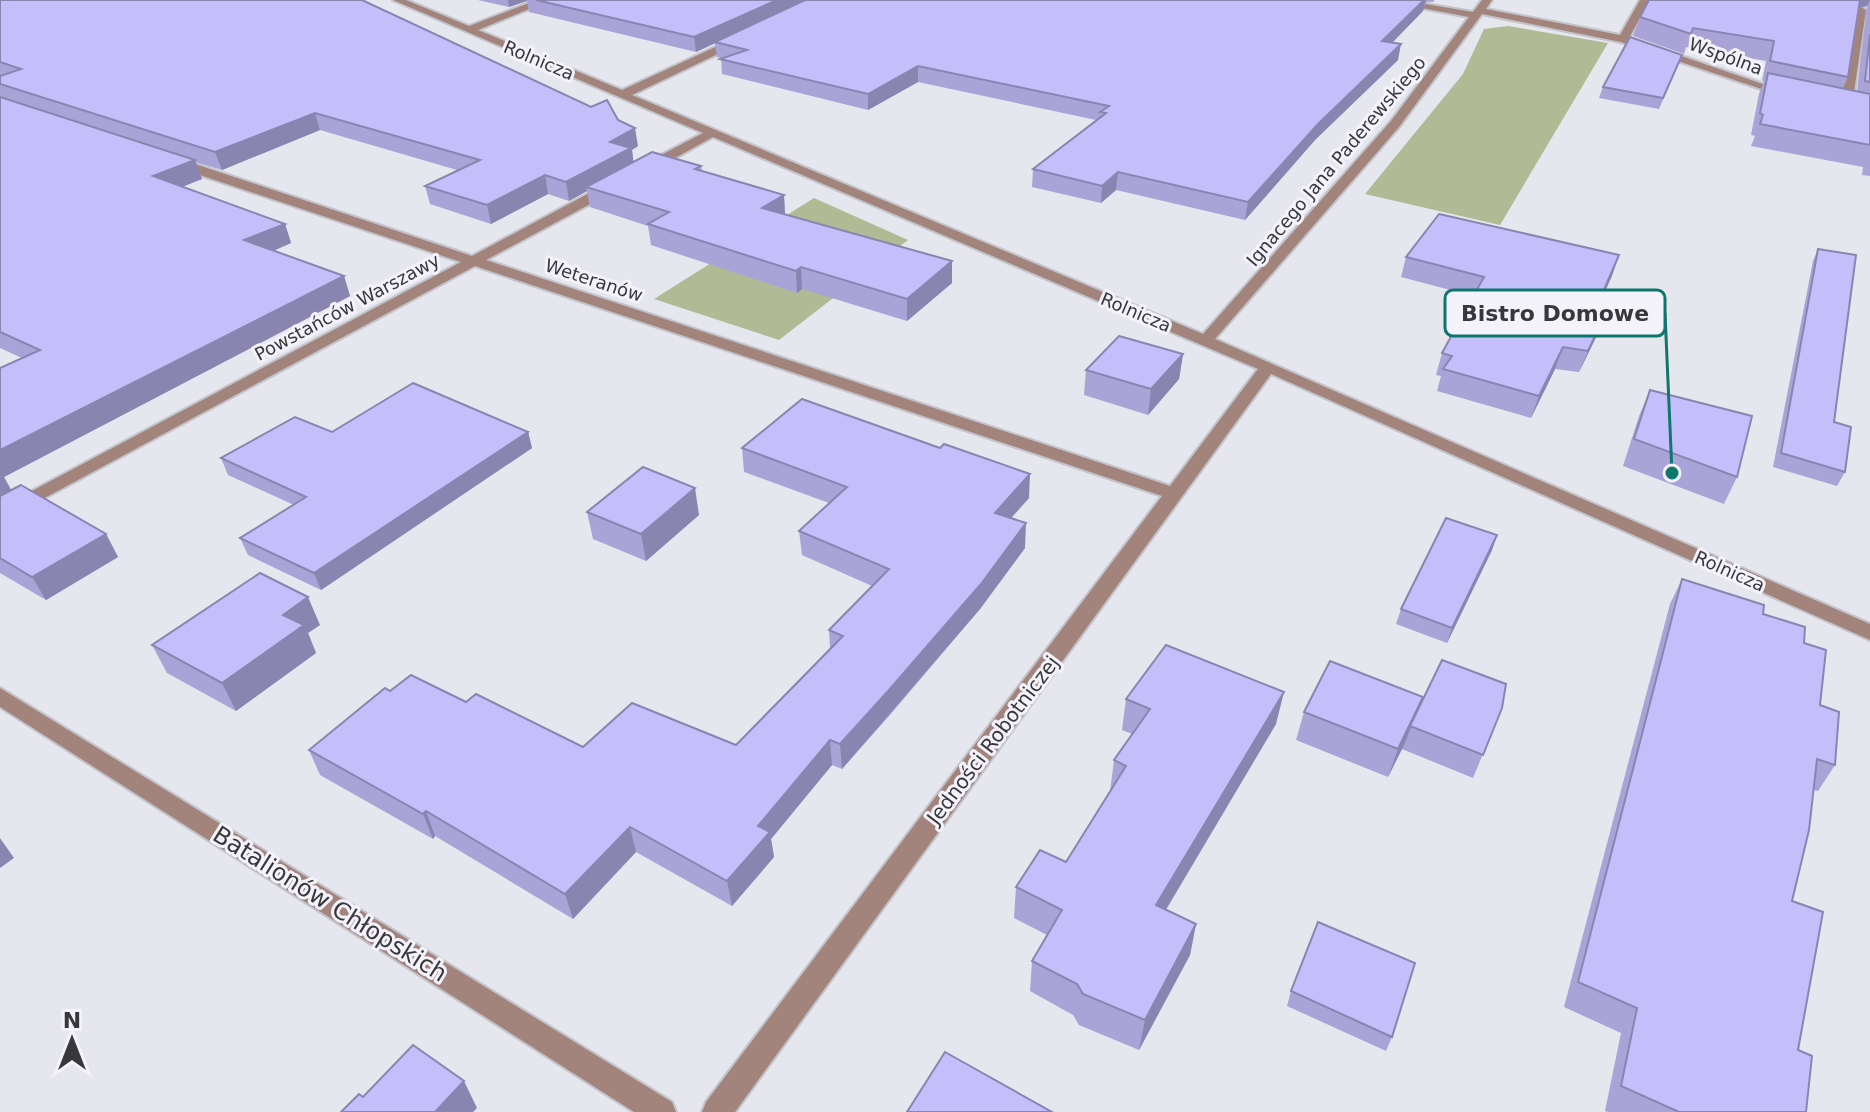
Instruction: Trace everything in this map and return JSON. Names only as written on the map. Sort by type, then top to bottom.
[{"type":"street","name":"Rolnicza","points":[[398,0],[1206,340],[1870,633]]},
{"type":"street","points":[[468,30],[546,0]]},
{"type":"street","name":"Wspólna","points":[[1384,0],[1623,39],[1796,97]]},
{"type":"street","name":"Ignacego Jana Paderewskiego","points":[[1206,340],[1395,124],[1487,0]]},
{"type":"street","points":[[1623,39],[1645,0]]},
{"type":"street","points":[[1846,106],[1861,10]]},
{"type":"street","points":[[622,95],[750,35]]},
{"type":"street","name":"Powstańców Warszawy","points":[[0,516],[712,133]]},
{"type":"street","name":"Weteranów","points":[[164,158],[1175,494]]},
{"type":"street","name":"Jedności Robotniczej","points":[[717,1112],[1268,367]]},
{"type":"street","name":"Batalionów Chłopskich","points":[[0,696],[661,1112]]},
{"type":"green space","points":[[1508,26],[1608,43],[1500,225],[1365,194],[1463,74],[1484,29]]},
{"type":"green space","points":[[814,198],[908,240],[779,340],[654,299]]},
{"type":"building","points":[[0,0],[362,0],[591,107],[607,100],[618,120],[635,128],[610,142],[631,148],[566,182],[545,175],[487,205],[425,186],[480,160],[315,113],[215,152],[0,84],[0,76],[21,69],[0,62]]},
{"type":"building","points":[[536,0],[777,0],[694,37]]},
{"type":"building","points":[[805,0],[1424,0],[1382,41],[1401,44],[1318,124],[1248,202],[1118,172],[1102,186],[1033,169],[1106,113],[1100,112],[1109,106],[918,66],[868,94],[720,59],[747,50],[715,42]]},
{"type":"building","points":[[1649,0],[1860,0],[1848,77],[1770,61],[1774,41],[1693,28],[1691,34],[1640,17]]},
{"type":"building","points":[[1870,34],[1870,82],[1865,81]]},
{"type":"building","points":[[1630,37],[1682,55],[1663,98],[1603,87]]},
{"type":"building","points":[[1768,73],[1870,94],[1870,145],[1760,124]]},
{"type":"building","points":[[0,97],[195,160],[153,176],[285,224],[244,240],[344,276],[0,450],[0,368],[40,350],[0,332]]},
{"type":"building","points":[[652,152],[701,166],[695,169],[784,195],[762,208],[952,261],[907,299],[801,267],[796,271],[648,224],[669,212],[586,187]]},
{"type":"building","points":[[1439,214],[1619,255],[1599,301],[1610,304],[1588,351],[1563,347],[1539,396],[1443,369],[1452,356],[1442,353],[1484,277],[1406,257]]},
{"type":"building","points":[[1818,249],[1856,255],[1834,422],[1851,427],[1845,472],[1781,453]]},
{"type":"building","points":[[1119,336],[1183,354],[1151,389],[1086,370]]},
{"type":"building","points":[[413,383],[528,432],[314,573],[240,538],[306,497],[221,458],[295,417],[332,432]]},
{"type":"building","points":[[1650,390],[1752,416],[1737,477],[1634,439]]},
{"type":"building","points":[[802,399],[940,448],[944,444],[1030,474],[995,513],[1026,523],[981,584],[889,690],[840,744],[830,740],[758,826],[770,832],[727,881],[630,827],[565,894],[426,811],[423,814],[309,750],[385,688],[390,691],[411,675],[466,702],[476,694],[583,747],[632,703],[736,745],[843,636],[829,630],[889,569],[799,531],[847,487],[742,448]]},
{"type":"building","points":[[643,467],[695,488],[641,534],[587,512]]},
{"type":"building","points":[[21,485],[106,534],[32,577],[0,558],[0,496]]},
{"type":"building","points":[[1446,518],[1497,535],[1452,628],[1401,609]]},
{"type":"building","points":[[260,573],[308,597],[283,615],[304,625],[222,683],[152,645]]},
{"type":"building","points":[[1682,579],[1764,605],[1763,614],[1805,627],[1804,643],[1826,650],[1820,705],[1839,712],[1835,765],[1817,759],[1809,830],[1792,901],[1823,912],[1798,1050],[1812,1056],[1806,1112],[1679,1112],[1621,1086],[1637,1008],[1578,982]]},
{"type":"building","points":[[1166,645],[1284,692],[1156,905],[1196,924],[1145,1020],[1083,994],[1077,984],[1032,961],[1062,910],[1016,887],[1040,850],[1066,862],[1126,766],[1114,760],[1150,709],[1126,699]]},
{"type":"building","points":[[1442,660],[1506,684],[1502,708],[1483,755],[1410,726]]},
{"type":"building","points":[[1330,661],[1423,697],[1398,749],[1304,712]]},
{"type":"building","points":[[1318,922],[1415,963],[1392,1037],[1291,991]]},
{"type":"building","points":[[413,1045],[464,1081],[435,1112],[341,1112],[359,1094],[363,1097]]},
{"type":"building","points":[[945,1052],[1052,1112],[907,1112]]},
{"type":"place","name":"Bistro Domowe","points":[[1672,473]]}]
